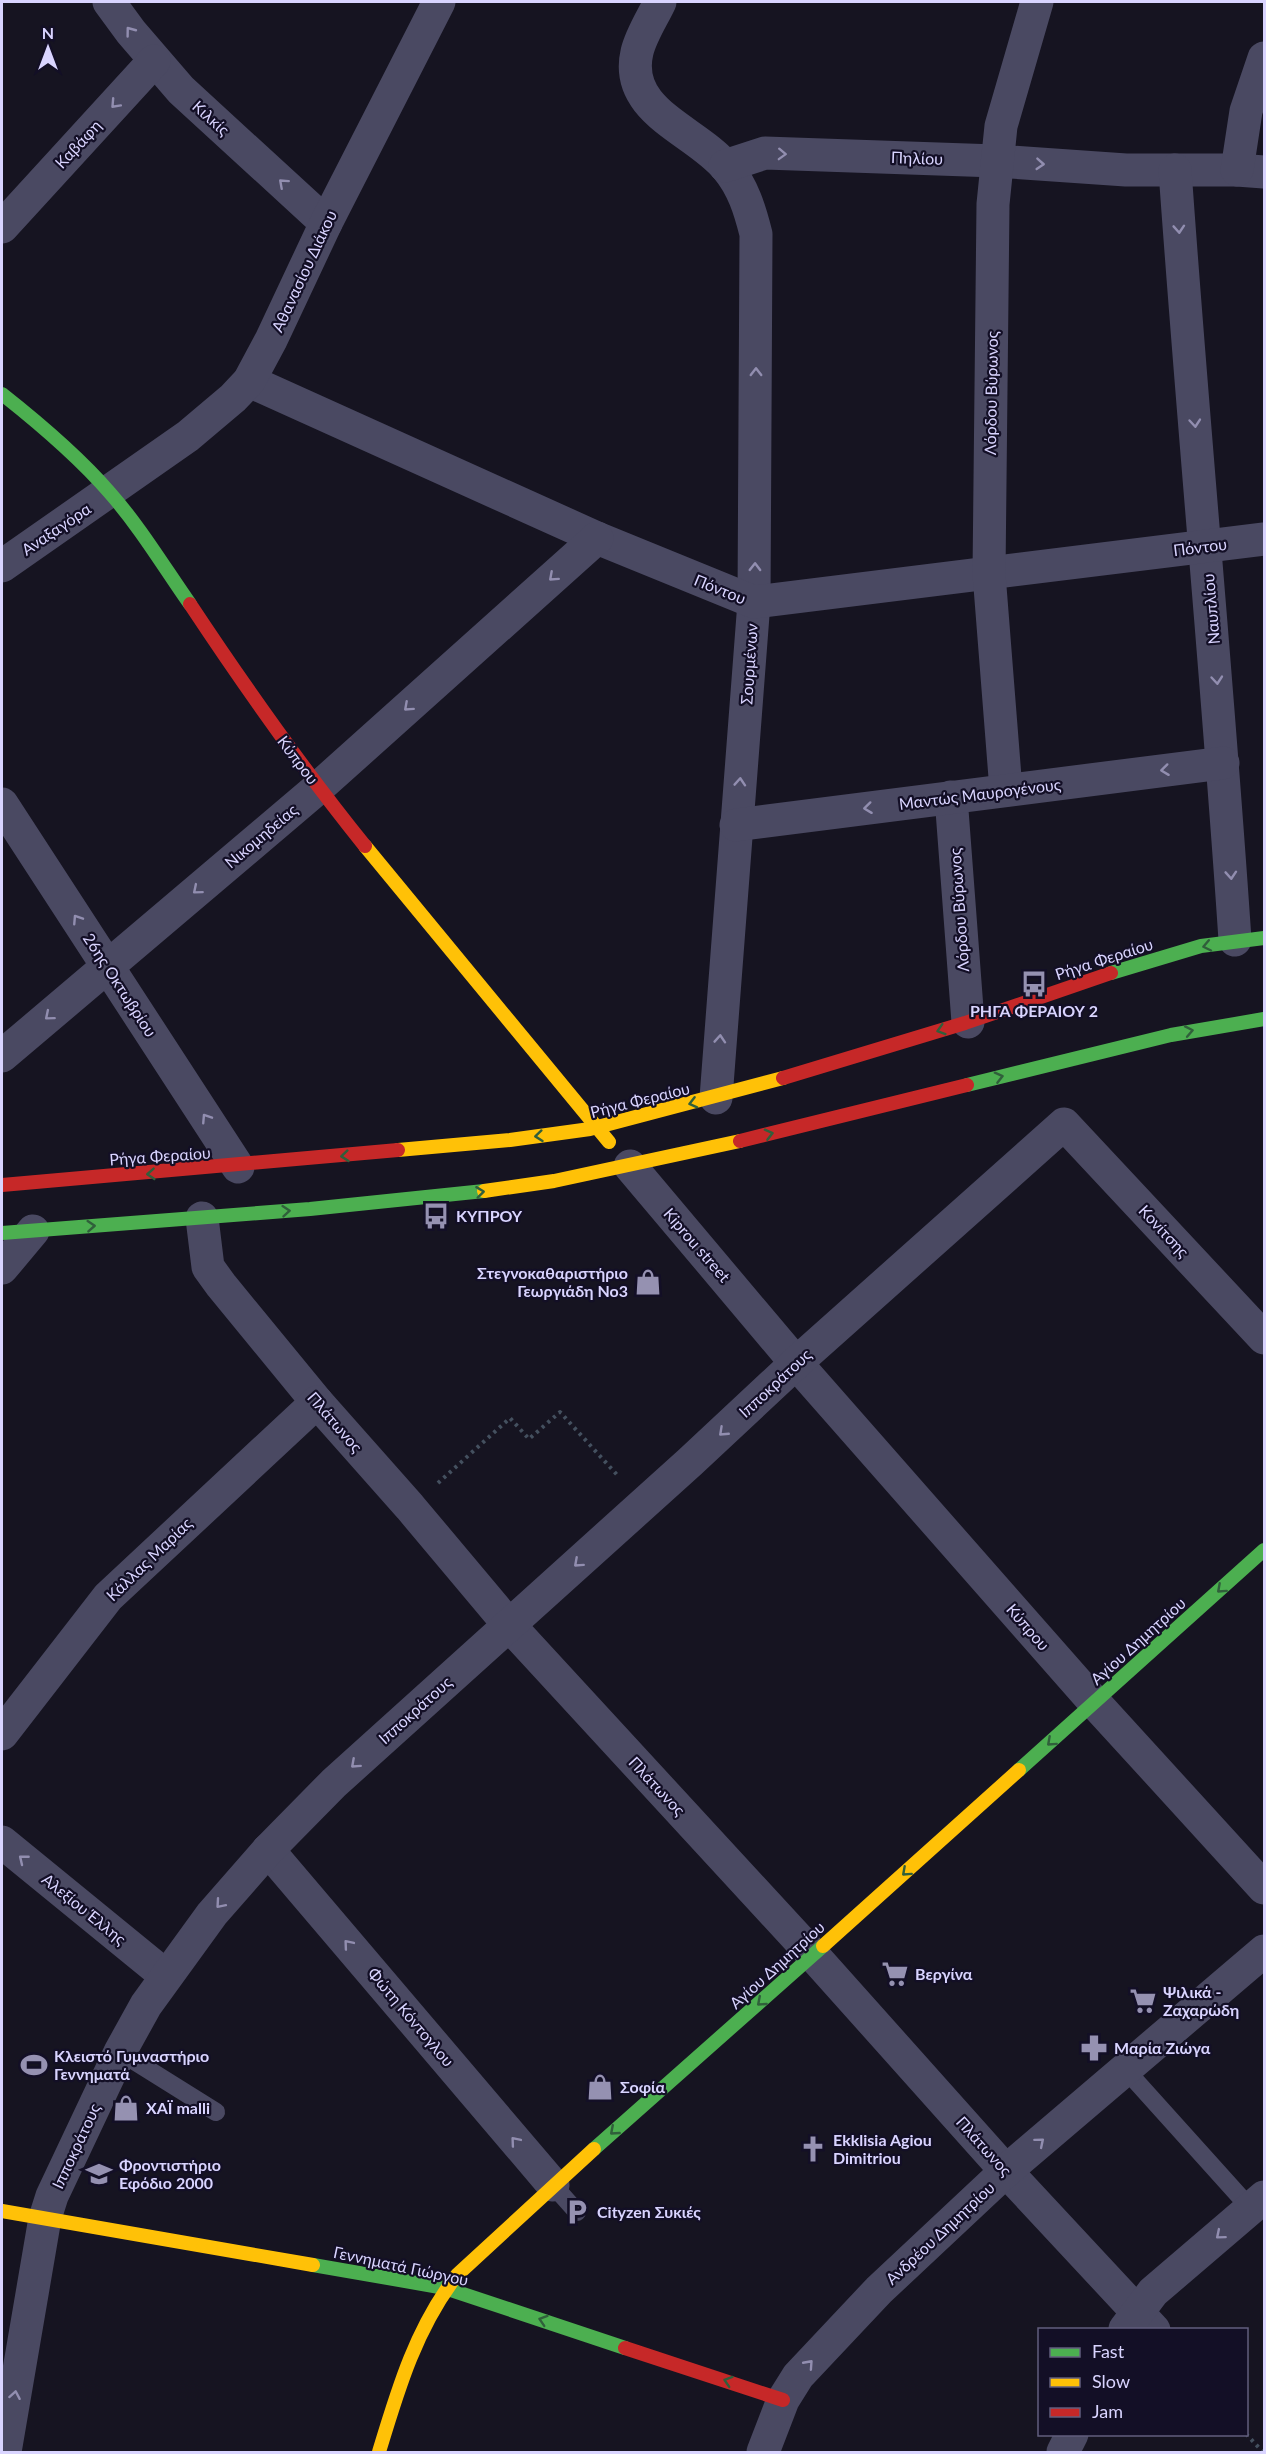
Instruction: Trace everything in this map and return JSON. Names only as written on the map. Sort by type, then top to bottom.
[{"type":"street","name":"Κιλκίς","points":[[109,2],[154,61],[181,90],[326,223]]},
{"type":"street","name":"Αθανασίου Διάκου","points":[[110,492],[188,436],[233,398],[249,381],[271,340],[326,223],[439,2]]},
{"type":"street","points":[[660,2],[637,51],[635,72],[639,90],[650,105],[725,166]]},
{"type":"street","name":"Λόρδου Βύρωνος","points":[[1006,790],[989,574],[993,204],[996,161],[1003,117],[1037,2]]},
{"type":"street","points":[[1251,171],[1246,111],[1264,58]]},
{"type":"street","name":"Καβάφη","points":[[2,227],[154,61]]},
{"type":"street","name":"Πηλίου","points":[[725,166],[765,153],[996,161],[1126,170],[1251,171]]},
{"type":"street","name":"Σουρμένων","points":[[716,1098],[754,602],[756,234],[750,209],[739,184],[725,166]]},
{"type":"street","name":"Ναυπλίου","points":[[1175,170],[1223,763],[1250,939]]},
{"type":"street","name":"Πόντου","points":[[249,381],[597,538],[754,602],[1264,538]]},
{"type":"street","name":"Κύπρου","points":[[2,394],[45,428],[110,492],[154,551],[239,678],[318,788],[597,1128]]},
{"type":"street","name":"Αναξαγόρα","points":[[2,566],[110,492]]},
{"type":"street","name":"Νικομηδείας","points":[[2,1056],[318,788],[597,538]]},
{"type":"street","name":"Μαντώς Μαυρογένους","points":[[736,825],[1223,763]]},
{"type":"street","name":"Λόρδου Βύρωνος","points":[[951,797],[968,1022]]},
{"type":"street","name":"26ης Οκτωβρίου","points":[[2,804],[238,1167]]},
{"type":"street","name":"Ρήγα Φεραίου","points":[[2,1185],[238,1167],[497,1141],[597,1128],[716,1098],[968,1022],[1154,960],[1250,939]]},
{"type":"street","points":[[2,1268],[17,1232],[447,1196],[554,1181],[766,1135],[1171,1035],[1264,1020]]},
{"type":"street","name":"Κονίτσης","points":[[1064,1124],[1264,1338]]},
{"type":"street","name":"Ιπποκράτους","points":[[5,2452],[45,2218],[56,2185],[120,2052],[140,2016],[166,1976],[212,1914],[268,1850],[334,1783],[796,1363],[1064,1124]]},
{"type":"street","name":"Kiprou street","points":[[597,1128],[796,1363]]},
{"type":"street","name":"Πλάτωνος","points":[[202,1218],[208,1266],[317,1402],[410,1507],[509,1625],[813,1955],[1139,2324]]},
{"type":"street","name":"Κύπρου","points":[[796,1363],[1095,1703],[1264,1888]]},
{"type":"street","name":"Κάλλας Μαρίας","points":[[2,1734],[108,1597],[317,1402]]},
{"type":"street","name":"Αγίου Δημητρίου","points":[[379,2452],[407,2361],[423,2324],[445,2288],[553,2185],[1264,1550]]},
{"type":"street","name":"Αλεξίου Έλλης","points":[[2,1842],[166,1976]]},
{"type":"street","name":"Φώτη Κόντογλου","points":[[268,1850],[553,2185]]},
{"type":"street","name":"Ανδρέου Δημητρίου","points":[[763,2452],[783,2400],[798,2376],[879,2290],[1006,2171],[1264,1951]]},
{"type":"street","points":[[1139,2324],[1153,2292],[1258,2203]]},
{"type":"street","name":"Γεννηματά Γιώργου","points":[[2,2211],[445,2288],[783,2400]]},
{"type":"street","points":[[1063,2452],[1071,2436]]},
{"type":"lane","points":[[120,2052],[216,2112]]},
{"type":"lane","points":[[1125,2069],[1258,2203]]},
{"type":"lane","points":[[553,2185],[577,2212]]},
{"type":"path","points":[[410,1507],[510,1418],[529,1439],[560,1412],[644,1503]]},
{"type":"path","points":[[1248,2436],[1263,2452]]},
{"type":"traffic: fast","points":[[2,394],[58,441],[110,493],[142,533],[190,604]]},
{"type":"traffic: fast","points":[[1111,973],[1201,946],[1264,938]]},
{"type":"traffic: fast","points":[[967,1085],[1171,1035],[1264,1019]]},
{"type":"traffic: fast","points":[[2,1233],[310,1209],[484,1191]]},
{"type":"traffic: fast","points":[[1019,1770],[1264,1550]]},
{"type":"traffic: fast","points":[[594,2149],[823,1946]]},
{"type":"traffic: fast","points":[[313,2265],[445,2288],[625,2348]]},
{"type":"traffic: slow","points":[[365,846],[609,1142]]},
{"type":"traffic: slow","points":[[398,1150],[510,1140],[590,1129],[783,1078]]},
{"type":"traffic: slow","points":[[484,1191],[554,1181],[740,1141]]},
{"type":"traffic: slow","points":[[823,1946],[1019,1770]]},
{"type":"traffic: slow","points":[[379,2452],[401,2382],[419,2338],[430,2316],[457,2275],[594,2149]]},
{"type":"traffic: slow","points":[[2,2211],[313,2265]]},
{"type":"traffic: jam","points":[[190,604],[274,727],[365,846]]},
{"type":"traffic: jam","points":[[783,1078],[965,1023],[1111,973]]},
{"type":"traffic: jam","points":[[740,1141],[967,1085]]},
{"type":"traffic: jam","points":[[2,1185],[398,1150]]},
{"type":"traffic: jam","points":[[625,2348],[783,2400]]},
{"type":"place","name":"ΡΗΓΑ ΦΕΡΑΙΟΥ 2","points":[[1034,984]]},
{"type":"place","name":"ΚΥΠΡΟΥ","points":[[436,1216]]},
{"type":"place","name":"Στεγνοκαθαριστήριο Γεωργιάδη Νο3","points":[[648,1282]]},
{"type":"place","name":"Βεργίνα","points":[[895,1974]]},
{"type":"place","name":"Ψιλικά - Ζαχαρώδη","points":[[1143,2001]]},
{"type":"place","name":"Μαρία Ζιώγα","points":[[1094,2048]]},
{"type":"place","name":"Κλειστό Γυμναστήριο Γεννηματά","points":[[34,2065]]},
{"type":"place","name":"Σοφία","points":[[600,2087]]},
{"type":"place","name":"ΧΑΪ malli","points":[[126,2108]]},
{"type":"place","name":"Ekklisia Agiou Dimitriou","points":[[813,2149]]},
{"type":"place","name":"Φροντιστήριο Εφόδιο 2000","points":[[99,2174]]},
{"type":"place","name":"Cityzen Συκιές","points":[[577,2212]]}]
